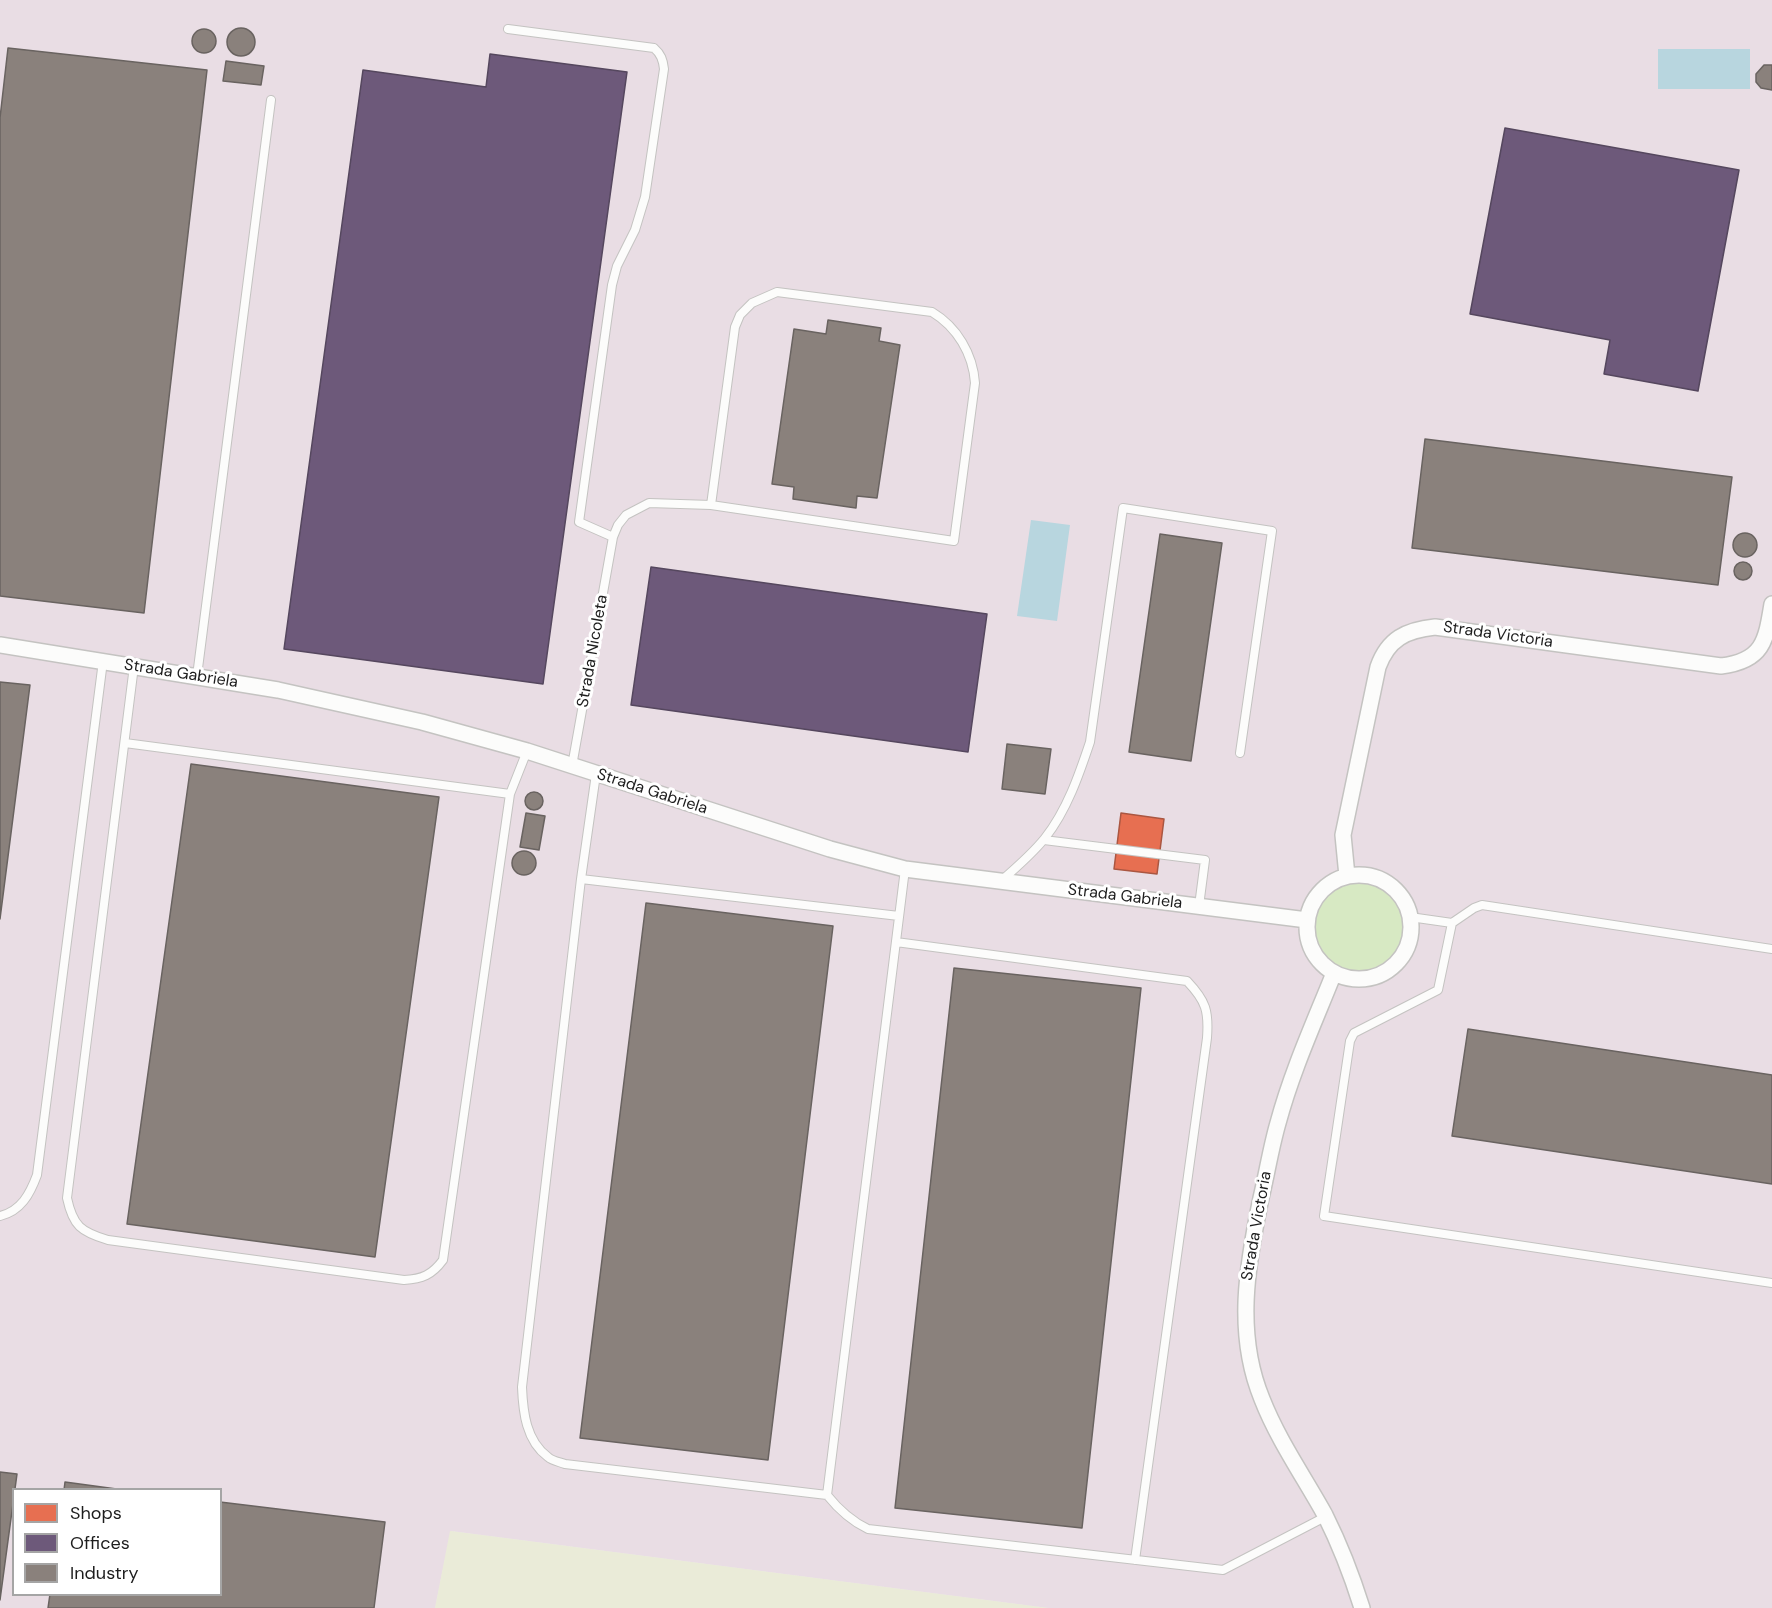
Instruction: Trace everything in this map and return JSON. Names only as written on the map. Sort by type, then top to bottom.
[{"type":"street","name":"Strada Victoria","points":[[1347,876],[1343,835],[1378,667],[1382,656],[1398,638],[1408,632],[1435,627],[1721,666],[1736,664],[1756,654],[1767,635],[1772,604]]},
{"type":"street","name":"Strada Gabriela","points":[[0,645],[197,676],[362,707],[527,751],[830,849],[905,868],[1307,920]]},
{"type":"street","points":[[1347,876],[1375,877],[1388,883],[1406,904],[1410,917],[1411,934],[1406,950],[1396,964],[1382,974],[1366,979],[1350,979],[1334,973],[1321,964],[1312,951],[1307,936],[1307,920],[1316,897],[1335,880],[1347,876]]},
{"type":"street","name":"Strada Victoria","points":[[1334,973],[1290,1084],[1277,1124],[1248,1264],[1245,1298],[1246,1335],[1261,1399],[1325,1517],[1341,1551],[1362,1608]]},
{"type":"lane","points":[[508,28],[654,48],[663,61],[664,69],[642,212],[617,266],[612,285],[579,522],[613,537],[618,525],[626,515],[649,503],[711,505],[954,541],[975,383],[974,369],[962,342],[945,320],[932,312],[777,292],[752,303],[740,315],[735,327],[711,505]]},
{"type":"lane","points":[[197,676],[271,100]]},
{"type":"lane","points":[[1001,881],[1044,840],[1067,803],[1081,770],[1090,741],[1123,508],[1272,531],[1240,753]]},
{"type":"lane","name":"Strada Nicoleta","points":[[572,766],[613,537]]},
{"type":"lane","points":[[0,1216],[21,1205],[31,1191],[37,1175],[103,661]]},
{"type":"lane","points":[[134,666],[67,1198],[71,1215],[77,1226],[91,1235],[108,1240],[404,1280],[422,1279],[435,1271],[443,1260],[510,794],[527,751]]},
{"type":"lane","points":[[125,743],[510,794]]},
{"type":"lane","points":[[596,774],[581,879],[522,1388],[527,1426],[535,1445],[549,1458],[566,1464],[827,1495],[847,1516],[868,1529],[1223,1570],[1325,1517]]},
{"type":"lane","points":[[1044,840],[1205,860],[1199,906]]},
{"type":"lane","points":[[827,1495],[905,868]]},
{"type":"lane","points":[[581,879],[899,916]]},
{"type":"lane","points":[[1410,917],[1452,923],[1482,905],[1772,949]]},
{"type":"lane","points":[[1452,923],[1438,990],[1354,1033],[1350,1041],[1324,1216],[1772,1283]]},
{"type":"lane","points":[[896,942],[1187,981],[1203,998],[1208,1018],[1207,1038],[1135,1560]]},
{"type":"shaded area","points":[[0,0],[1772,0],[1772,1608],[1048,1608],[451,1531],[435,1608],[0,1608]]},
{"type":"green space","points":[[1359,875],[1379,879],[1396,890],[1407,907],[1411,927],[1407,947],[1396,964],[1379,975],[1359,979],[1339,975],[1322,964],[1311,947],[1307,927],[1311,907],[1322,890],[1339,879]]},
{"type":"green space","points":[[450,1531],[1048,1608],[435,1608]]},
{"type":"water","points":[[1658,49],[1750,49],[1750,89],[1658,89]]},
{"type":"water","points":[[1031,520],[1070,525],[1057,621],[1017,616]]},
{"type":"building: Shops","points":[[1121,813],[1164,819],[1157,874],[1114,869]]},
{"type":"building: Offices","points":[[490,54],[627,72],[543,684],[284,649],[363,70],[486,87]]},
{"type":"building: Offices","points":[[1505,128],[1739,170],[1698,391],[1604,374],[1610,340],[1470,314]]},
{"type":"building: Offices","points":[[651,567],[987,614],[968,752],[631,705]]},
{"type":"building: Industry","points":[[241,28],[251,32],[255,42],[251,52],[241,56],[231,52],[227,42],[231,32]]},
{"type":"building: Industry","points":[[204,29],[209,30],[215,36],[215,46],[209,52],[204,53],[199,52],[193,46],[192,41],[193,36],[199,30]]},
{"type":"building: Industry","points":[[8,48],[207,70],[144,613],[0,596],[0,118]]},
{"type":"building: Industry","points":[[226,61],[264,66],[261,85],[223,81]]},
{"type":"building: Industry","points":[[1764,65],[1772,65],[1772,90],[1761,88],[1756,82],[1756,74]]},
{"type":"building: Industry","points":[[828,320],[881,328],[879,341],[900,345],[877,498],[857,496],[856,508],[793,499],[794,487],[772,484],[794,329],[826,334]]},
{"type":"building: Industry","points":[[1425,439],[1732,477],[1718,585],[1412,548]]},
{"type":"building: Industry","points":[[1745,533],[1750,534],[1756,540],[1756,550],[1750,556],[1745,557],[1740,556],[1734,550],[1733,545],[1734,540],[1740,534]]},
{"type":"building: Industry","points":[[1160,534],[1222,543],[1191,761],[1129,752]]},
{"type":"building: Industry","points":[[1743,562],[1751,567],[1752,571],[1747,579],[1743,580],[1735,575],[1734,571],[1739,563]]},
{"type":"building: Industry","points":[[0,682],[30,685],[0,919]]},
{"type":"building: Industry","points":[[1007,744],[1051,749],[1045,794],[1002,789]]},
{"type":"building: Industry","points":[[191,764],[439,797],[375,1257],[127,1224]]},
{"type":"building: Industry","points":[[534,792],[542,797],[543,801],[538,809],[534,810],[526,805],[525,801],[530,793]]},
{"type":"building: Industry","points":[[526,813],[545,816],[539,850],[520,847]]},
{"type":"building: Industry","points":[[524,851],[529,852],[535,858],[535,868],[529,874],[524,875],[519,874],[513,868],[512,863],[513,858],[519,852]]},
{"type":"building: Industry","points":[[646,903],[833,926],[768,1460],[580,1438]]},
{"type":"building: Industry","points":[[954,968],[1141,988],[1082,1528],[895,1508]]},
{"type":"building: Industry","points":[[1468,1029],[1772,1075],[1772,1184],[1452,1136]]},
{"type":"building: Industry","points":[[0,1472],[17,1474],[15,1488],[12,1488],[12,1511],[0,1600]]},
{"type":"building: Industry","points":[[65,1482],[109,1488],[64,1488]]},
{"type":"building: Industry","points":[[222,1502],[385,1522],[374,1608],[48,1608],[50,1596],[222,1596]]}]
